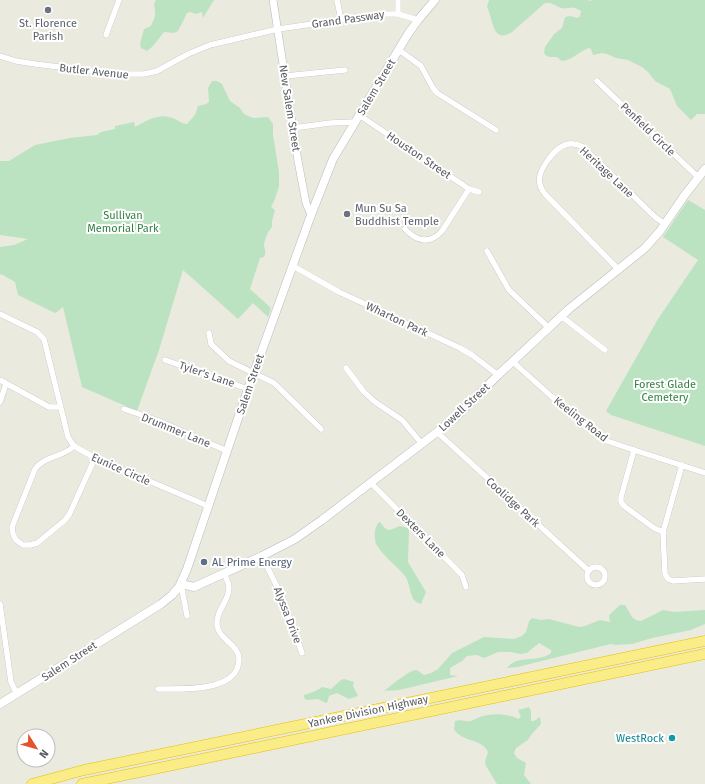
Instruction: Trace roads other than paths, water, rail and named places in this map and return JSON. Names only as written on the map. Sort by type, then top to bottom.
[{"type":"highway","name":"Yankee Division Highway","points":[[32,784],[84,770],[705,640]]},
{"type":"highway","name":"Yankee Division Highway","points":[[82,784],[705,654]]},
{"type":"highway","points":[[25,784],[44,780]]},
{"type":"main road","name":"Salem Street","points":[[0,704],[161,604],[172,595],[180,584],[248,389],[334,155],[418,20],[435,0]]},
{"type":"main road","name":"Lowell Street","points":[[180,584],[194,587],[286,544],[306,531],[422,444],[456,417],[561,316],[645,248],[705,168]]},
{"type":"street","points":[[106,35],[119,0]]},
{"type":"street","name":"New Salem Street","points":[[273,0],[306,202],[311,215]]},
{"type":"street","points":[[337,0],[341,20]]},
{"type":"street","points":[[398,0],[398,14]]},
{"type":"street","name":"Grand Passway","points":[[278,29],[382,14],[398,14],[418,20]]},
{"type":"street","name":"Butler Avenue","points":[[0,56],[16,61],[35,64],[116,74],[144,74],[162,68],[205,47],[278,29]]},
{"type":"street","points":[[399,50],[420,64],[437,93],[496,130]]},
{"type":"street","points":[[285,76],[345,70]]},
{"type":"street","name":"Penfield Circle","points":[[597,81],[698,177]]},
{"type":"street","name":"Houston Street","points":[[360,115],[469,189],[479,192]]},
{"type":"street","points":[[293,128],[330,123],[355,122]]},
{"type":"street","name":"Heritage Lane","points":[[619,270],[542,191],[539,182],[540,173],[555,150],[568,144],[576,144],[583,147],[664,224]]},
{"type":"street","points":[[405,229],[413,237],[421,240],[429,240],[436,236],[442,231],[469,189]]},
{"type":"street","points":[[306,202],[314,201],[318,197]]},
{"type":"street","points":[[487,251],[509,290],[548,328]]},
{"type":"street","name":"Wharton Park","points":[[293,266],[339,292],[464,350],[477,358],[498,375]]},
{"type":"street","points":[[0,314],[35,331],[43,337],[68,437],[74,446],[67,451],[39,464],[35,468],[13,525],[14,536],[19,542],[27,545],[35,544],[68,517],[95,458]]},
{"type":"street","points":[[561,316],[605,350]]},
{"type":"street","points":[[209,333],[211,344],[229,361],[274,383],[321,429]]},
{"type":"street","name":"Tyler's Lane","points":[[165,360],[248,389]]},
{"type":"street","name":"Keeling Road","points":[[513,362],[551,396],[605,439],[705,473]]},
{"type":"street","points":[[346,368],[368,396],[402,420],[422,444]]},
{"type":"street","points":[[0,380],[49,407],[60,407]]},
{"type":"street","points":[[0,402],[6,384]]},
{"type":"street","name":"Drummer Lane","points":[[124,409],[159,421],[227,451]]},
{"type":"street","name":"Coolidge Park","points":[[437,432],[589,571]]},
{"type":"street","name":"Eunice Circle","points":[[74,446],[95,458],[208,506]]},
{"type":"street","points":[[634,450],[621,497],[621,502],[624,506],[654,528],[663,532]]},
{"type":"street","points":[[682,466],[663,532],[665,573],[667,578],[673,581],[705,579]]},
{"type":"street","name":"Dexters Lane","points":[[371,483],[462,575],[466,587]]},
{"type":"street","name":"Alyssa Drive","points":[[262,556],[285,603],[302,653]]},
{"type":"street","points":[[158,690],[195,688],[216,684],[228,680],[237,671],[239,659],[237,652],[234,647],[221,635],[217,622],[219,611],[229,590],[224,573]]},
{"type":"street","points":[[180,584],[187,616]]},
{"type":"street","points":[[0,604],[11,682],[17,694]]},
{"type":"place","name":"St. Florence Parish","points":[[48,10]]},
{"type":"place","name":"Mun Su Sa Buddhist Temple","points":[[347,214]]},
{"type":"place","name":"AL Prime Energy","points":[[204,562]]},
{"type":"place","name":"WestRock","points":[[672,738]]},
{"type":"park label","name":"Sullivan Memorial Park","points":[[123,221]]},
{"type":"park label","name":"Forest Glade Cemetery","points":[[665,390]]}]
